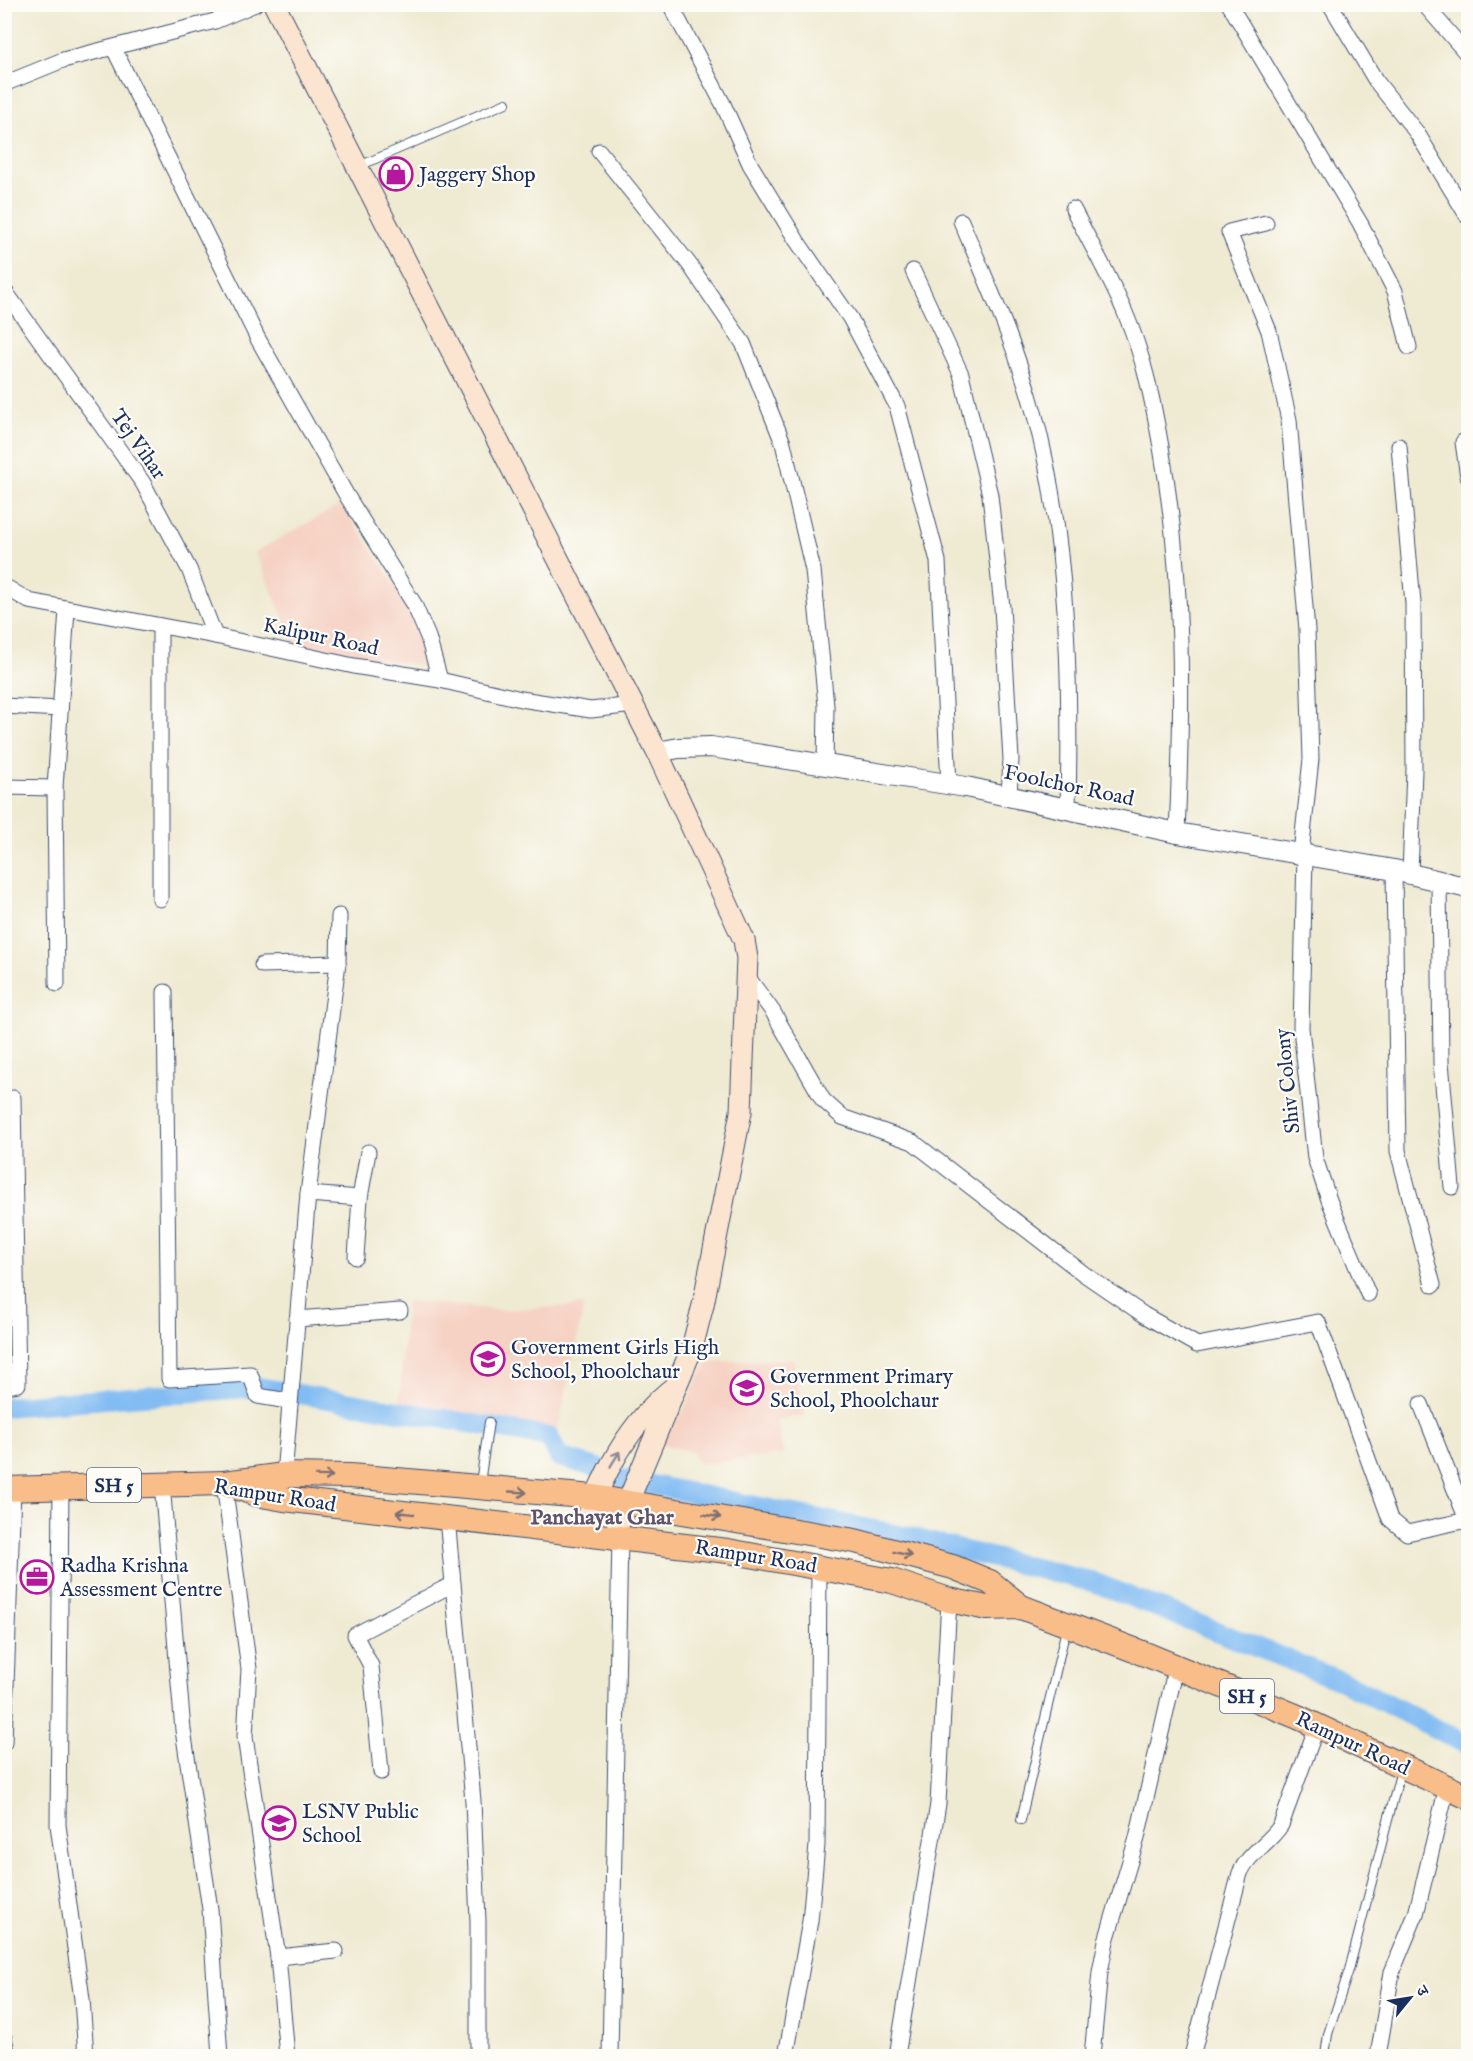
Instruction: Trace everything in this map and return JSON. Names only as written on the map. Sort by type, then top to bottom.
[{"type":"main road","points":[[274,4],[657,752],[744,940],[746,975],[741,1112],[703,1305],[692,1348],[628,1502],[617,1536]]},
{"type":"main road","points":[[583,1532],[594,1497],[615,1458],[652,1404],[675,1386]]},
{"type":"main road","points":[[224,1483],[284,1475],[350,1476],[479,1489],[594,1497],[628,1502],[855,1542],[953,1567],[990,1582],[1021,1607]]},
{"type":"main road","name":"Rampur Road","points":[[9,1488],[224,1483],[256,1494],[617,1536],[819,1566],[892,1581],[949,1600],[987,1608],[1021,1607],[1176,1667],[1317,1726],[1468,1797]]},
{"type":"street","points":[[4,84],[63,60],[114,49],[215,21],[255,4]]},
{"type":"street","points":[[670,4],[723,104],[750,164],[797,241],[850,318],[897,406],[938,561],[949,784]]},
{"type":"street","points":[[1229,4],[1360,223],[1395,291],[1409,348]]},
{"type":"street","points":[[1330,4],[1376,81],[1417,133],[1468,218]]},
{"type":"street","points":[[1424,4],[1468,55]]},
{"type":"street","points":[[114,49],[258,339],[347,496],[414,604],[428,637],[440,680]]},
{"type":"street","points":[[599,151],[689,264],[743,344],[783,443],[813,570],[826,706],[825,765]]},
{"type":"street","points":[[1073,209],[1127,315],[1151,391],[1171,505],[1182,626],[1182,709],[1177,833]]},
{"type":"street","points":[[961,222],[1004,320],[1034,412],[1056,522],[1066,645],[1070,733],[1068,809]]},
{"type":"street","name":"Shiv Colony","points":[[1266,223],[1229,231],[1269,331],[1289,420],[1308,630],[1311,759],[1303,853],[1301,1028],[1315,1158],[1329,1200],[1368,1294]]},
{"type":"street","points":[[913,270],[961,374],[990,495],[1002,607],[1011,759],[1009,796]]},
{"type":"street","name":"Tej Vihar","points":[[4,290],[143,483],[189,569],[215,636]]},
{"type":"street","points":[[1463,442],[1468,477]]},
{"type":"street","points":[[1399,446],[1413,603],[1414,770],[1402,872],[1398,1151],[1433,1285]]},
{"type":"street","name":"Kalipur Road","points":[[4,586],[29,601],[215,636],[354,666],[440,680],[521,699],[591,711],[633,705]]},
{"type":"street","points":[[57,984],[55,788],[67,609]]},
{"type":"street","points":[[160,626],[160,899]]},
{"type":"street","points":[[4,706],[60,709]]},
{"type":"street","name":"Foolchor Road","points":[[657,752],[679,748],[711,747],[949,784],[1177,833],[1303,853],[1402,872],[1468,888]]},
{"type":"street","points":[[4,787],[55,788]]},
{"type":"street","points":[[1439,882],[1441,1062],[1452,1187]]},
{"type":"street","points":[[284,1475],[289,1393],[308,1194],[338,963],[339,916]]},
{"type":"street","points":[[262,964],[338,963]]},
{"type":"street","points":[[746,975],[773,1012],[823,1100],[842,1117],[913,1142],[1084,1274],[1144,1315],[1197,1345],[1318,1322],[1390,1519],[1407,1533],[1468,1522],[1421,1404]]},
{"type":"street","points":[[165,992],[169,1379],[250,1374],[258,1396],[289,1393]]},
{"type":"street","points":[[4,1387],[18,1384],[13,1098]]},
{"type":"street","points":[[356,1257],[360,1198],[368,1152]]},
{"type":"street","points":[[308,1194],[360,1198]]},
{"type":"street","points":[[297,1320],[400,1311]]},
{"type":"street","points":[[224,1483],[249,1669],[245,1737],[278,1958],[287,2056]]},
{"type":"street","points":[[162,1484],[183,1730],[210,1909],[220,2056]]},
{"type":"street","points":[[61,1486],[58,1825],[82,1999],[86,2056]]},
{"type":"street","points":[[4,1743],[9,1488]]},
{"type":"street","points":[[447,1518],[473,1801],[478,1921],[478,2056]]},
{"type":"street","points":[[610,2056],[617,1536]]},
{"type":"street","points":[[786,2056],[810,1921],[817,1845],[819,1566]]},
{"type":"street","points":[[381,1772],[371,1666],[355,1635],[453,1584]]},
{"type":"street","points":[[897,2056],[938,1804],[949,1600]]},
{"type":"street","points":[[1092,2056],[1100,1972],[1106,1941],[1137,1838],[1176,1667]]},
{"type":"street","points":[[1192,2056],[1240,1873],[1245,1861],[1276,1834],[1281,1825],[1317,1726]]},
{"type":"street","points":[[1378,2056],[1392,1972],[1416,1914],[1447,1786]]},
{"type":"street","points":[[278,1958],[336,1951]]},
{"type":"street","points":[[4,2038],[8,2056]]},
{"type":"lane","points":[[357,167],[506,103]]},
{"type":"lane","points":[[479,1489],[489,1422]]},
{"type":"lane","points":[[1021,1820],[1067,1624]]},
{"type":"lane","points":[[1325,2056],[1328,2034],[1349,1970],[1402,1766]]},
{"type":"shaded area","points":[[342,504],[407,604],[427,667],[295,645],[255,552]]},
{"type":"shaded area","name":"Government Girls High School, Phoolchaur","points":[[406,1301],[503,1310],[584,1305],[558,1432],[399,1408]]},
{"type":"shaded area","name":"Government Primary School, Phoolchaur","points":[[793,1359],[805,1416],[777,1420],[784,1455],[698,1464],[692,1452],[660,1444],[682,1413],[706,1362]]},
{"type":"waterway","points":[[4,1407],[258,1387],[549,1437],[559,1457],[601,1469]]},
{"type":"waterway","points":[[622,1479],[904,1536],[1096,1583],[1346,1683],[1468,1745]]},
{"type":"place","name":"Jaggery Shop","points":[[396,174]]},
{"type":"place","name":"Government Girls High School, Phoolchaur","points":[[488,1359]]},
{"type":"place","name":"Government Primary School, Phoolchaur","points":[[747,1388]]},
{"type":"place","name":"Radha Krishna Assessment Centre","points":[[37,1577]]},
{"type":"place","name":"LSNV Public School","points":[[279,1823]]},
{"type":"district","name":"Panchayat Ghar","points":[[602,1516]]}]
